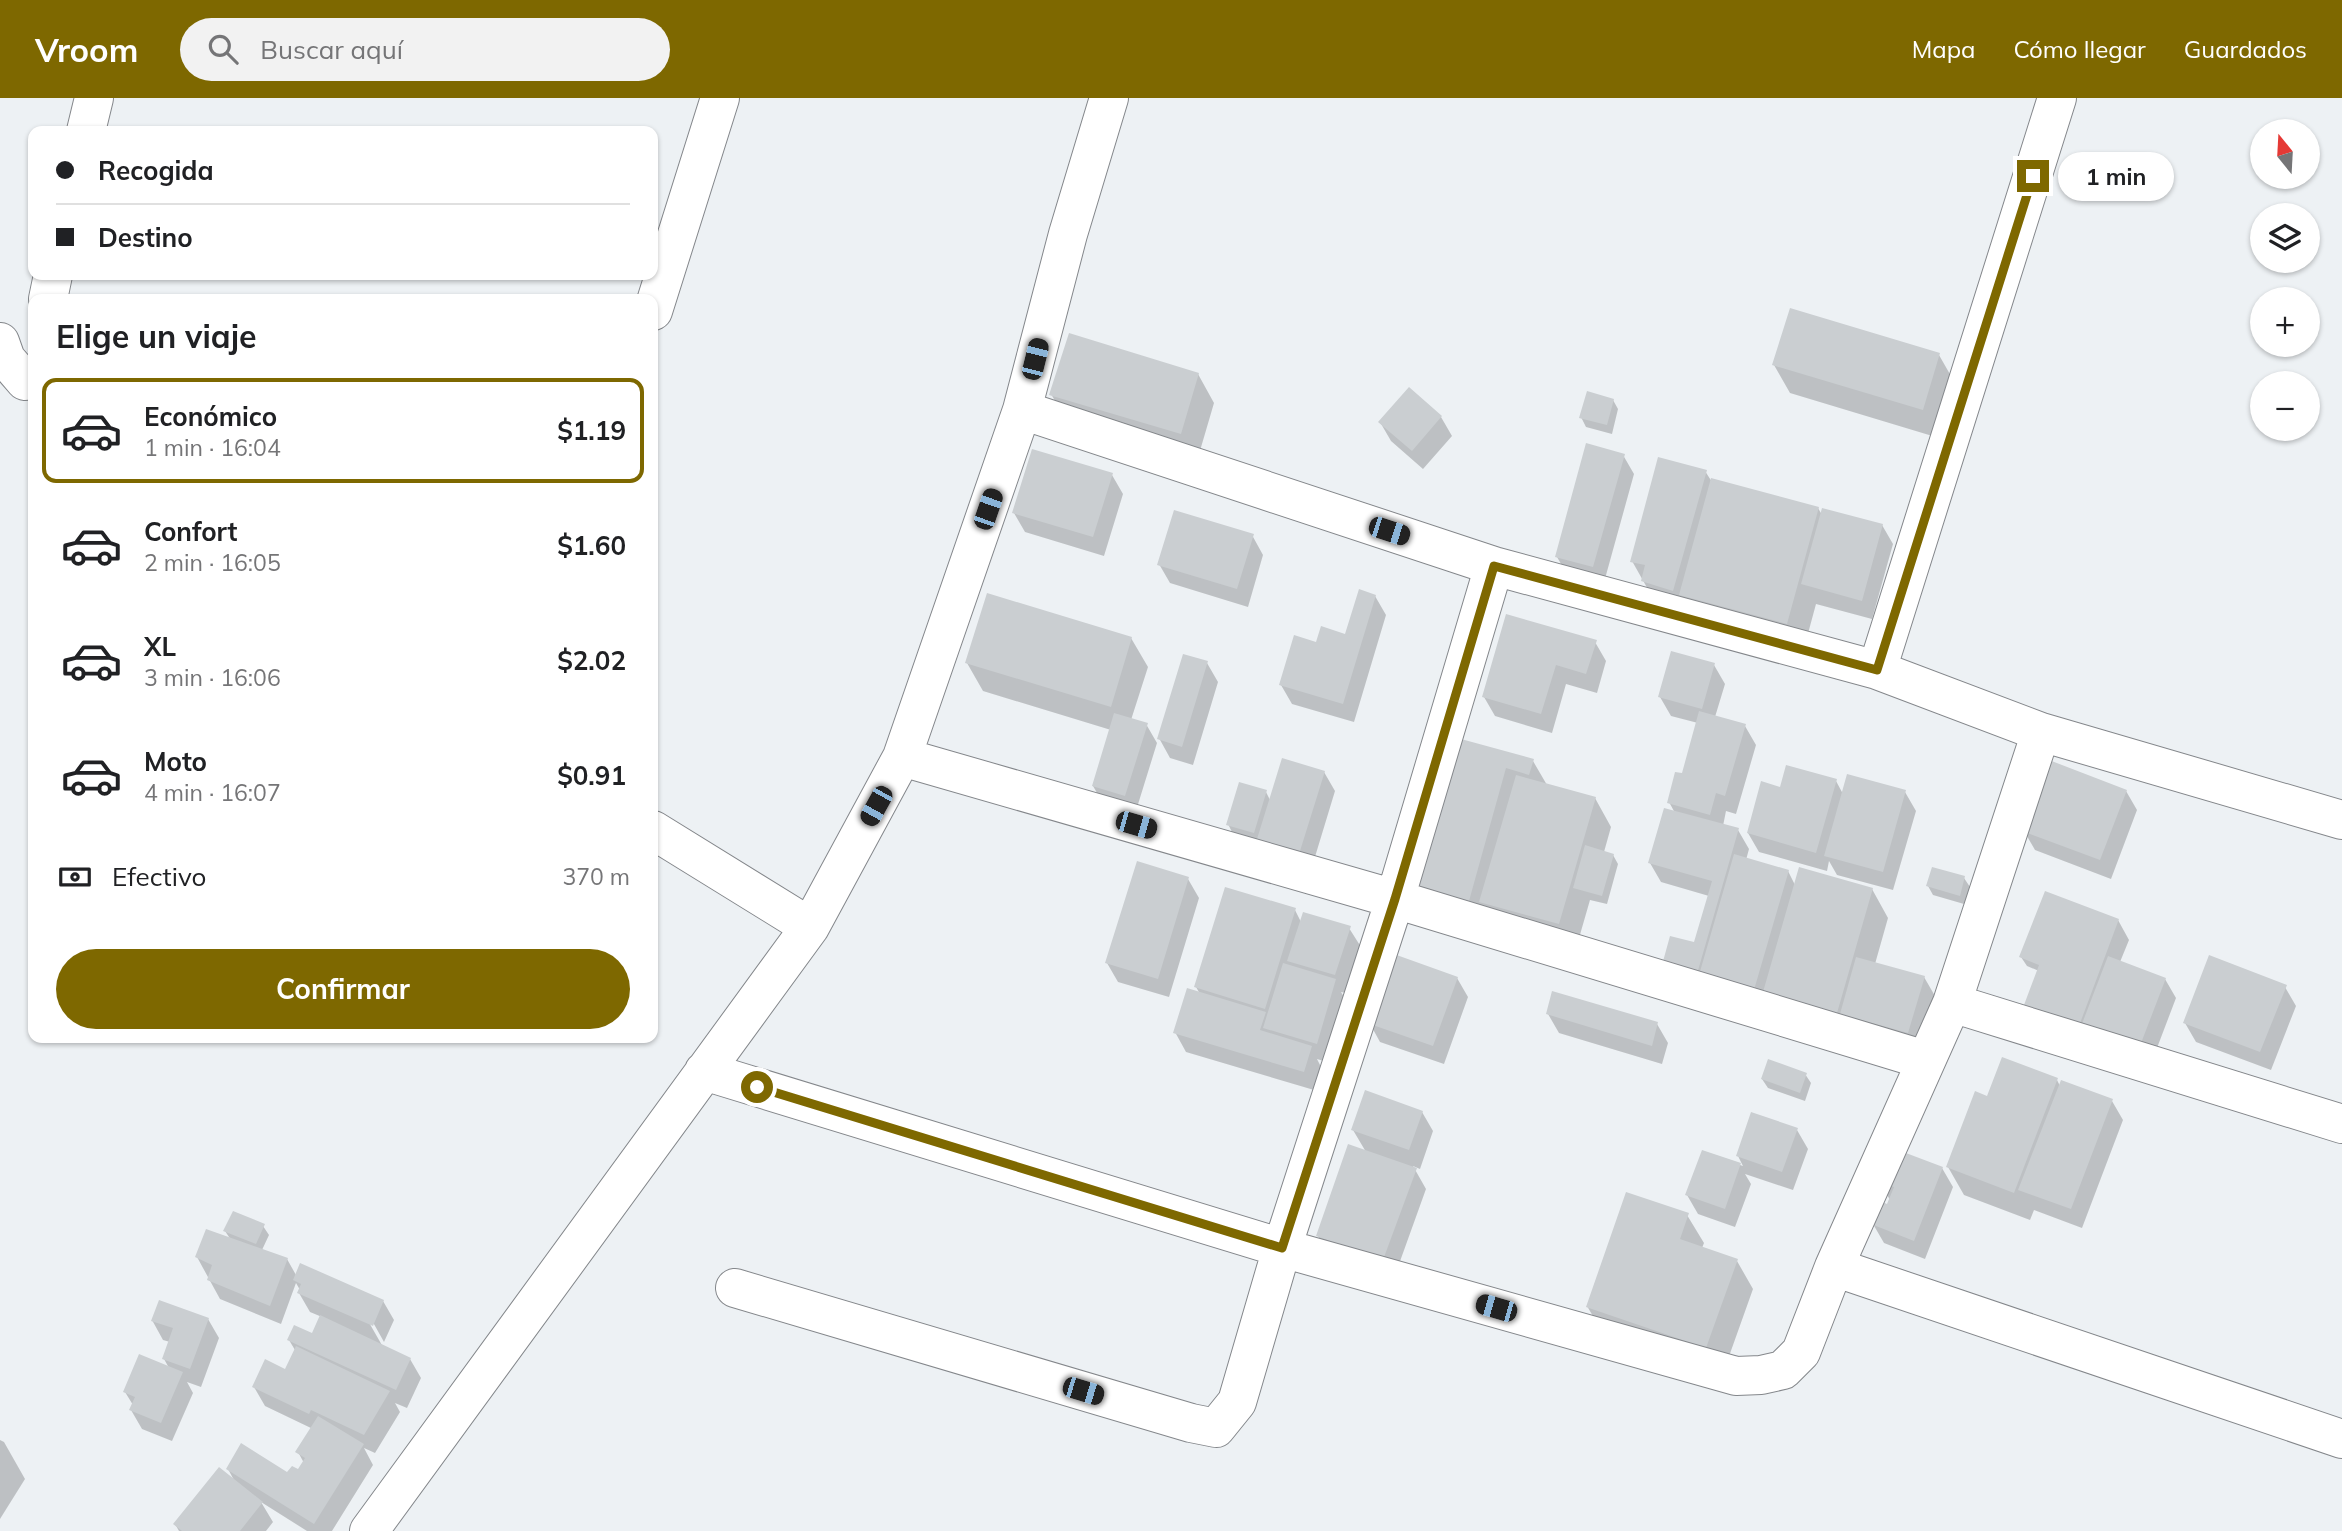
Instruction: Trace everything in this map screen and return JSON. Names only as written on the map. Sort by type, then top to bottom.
[{"type":"street","points":[[87,126],[94,98]]},
{"type":"street","points":[[658,294],[720,98]]},
{"type":"street","points":[[369,1531],[810,927],[902,757],[1022,410],[1068,234],[1110,98]]},
{"type":"street","points":[[1877,670],[2057,98]]},
{"type":"street","points":[[0,342],[6,359],[23,377]]},
{"type":"street","points":[[1022,410],[1494,566],[1877,670],[2041,732],[2342,820]]},
{"type":"street","points":[[735,1288],[1191,1423],[1216,1428],[1237,1402],[1282,1248],[1395,899],[1494,566]]},
{"type":"street","points":[[704,1071],[1282,1248],[1736,1376],[1761,1375],[1783,1370],[1801,1352],[1834,1267],[1952,1003],[2041,732]]},
{"type":"street","points":[[902,757],[1395,899],[1925,1060]]},
{"type":"street","points":[[658,833],[810,927]]},
{"type":"street","points":[[1952,1003],[2342,1124]]},
{"type":"street","points":[[1834,1267],[2342,1439]]},
{"type":"building","points":[[1790,308],[1940,353],[1923,410],[1772,365]]},
{"type":"building","points":[[1069,333],[1199,373],[1181,434],[1049,395]]},
{"type":"building","points":[[1409,387],[1442,416],[1412,451],[1378,422]]},
{"type":"building","points":[[1587,391],[1614,399],[1607,425],[1579,418]]},
{"type":"building","points":[[1586,443],[1625,454],[1593,567],[1555,557]]},
{"type":"building","points":[[1032,449],[1113,473],[1093,537],[1012,513]]},
{"type":"building","points":[[1658,457],[1707,470],[1673,591],[1641,581],[1645,565],[1630,562]]},
{"type":"building","points":[[1711,478],[1819,507],[1787,624],[1679,595]]},
{"type":"building","points":[[1822,508],[1883,524],[1862,601],[1801,584]]},
{"type":"building","points":[[1174,510],[1254,534],[1237,589],[1157,565]]},
{"type":"building","points":[[1359,589],[1376,595],[1343,704],[1279,685],[1294,635],[1316,642],[1321,626],[1345,634]]},
{"type":"building","points":[[987,593],[1132,637],[1111,707],[965,663]]},
{"type":"building","points":[[1506,614],[1597,640],[1586,674],[1556,665],[1541,714],[1482,697]]},
{"type":"building","points":[[1671,651],[1715,663],[1702,709],[1658,697]]},
{"type":"building","points":[[1183,654],[1208,661],[1182,747],[1157,739]]},
{"type":"building","points":[[1699,711],[1746,724],[1725,796],[1716,793],[1710,815],[1667,803],[1675,772],[1682,773]]},
{"type":"building","points":[[1114,713],[1148,723],[1125,796],[1092,786]]},
{"type":"building","points":[[1461,739],[1534,759],[1529,775],[1506,768],[1469,901],[1419,887]]},
{"type":"building","points":[[1282,758],[1325,771],[1300,851],[1257,839]]},
{"type":"building","points":[[2049,760],[2127,790],[2100,860],[2022,831]]},
{"type":"building","points":[[1786,765],[1837,779],[1816,853],[1747,833],[1761,781],[1780,787]]},
{"type":"building","points":[[1847,774],[1906,790],[1883,872],[1824,856]]},
{"type":"building","points":[[1516,775],[1596,797],[1559,924],[1479,902]]},
{"type":"building","points":[[1239,782],[1267,790],[1254,833],[1226,825]]},
{"type":"building","points":[[1664,808],[1739,828],[1697,974],[1662,965],[1670,936],[1694,942],[1712,881],[1648,863]]},
{"type":"building","points":[[1585,845],[1614,854],[1602,896],[1573,888]]},
{"type":"building","points":[[1734,854],[1789,870],[1754,990],[1699,975]]},
{"type":"building","points":[[1137,861],[1189,877],[1158,979],[1105,963]]},
{"type":"building","points":[[1799,867],[1873,888],[1837,1013],[1763,992]]},
{"type":"building","points":[[1932,867],[1965,876],[1960,896],[1926,886]]},
{"type":"building","points":[[1225,887],[1296,908],[1265,1009],[1194,987]]},
{"type":"building","points":[[2045,891],[2119,919],[2079,1026],[2024,1005],[2039,965],[2019,957]]},
{"type":"building","points":[[1303,912],[1351,926],[1335,975],[1287,961]]},
{"type":"building","points":[[1391,953],[1458,977],[1433,1046],[1367,1023]]},
{"type":"building","points":[[2209,955],[2287,985],[2260,1052],[2183,1023]]},
{"type":"building","points":[[2108,956],[2166,978],[2138,1051],[2080,1029]]},
{"type":"building","points":[[1856,957],[1925,976],[1908,1033],[1840,1014]]},
{"type":"building","points":[[1283,963],[1336,979],[1317,1044],[1263,1028]]},
{"type":"building","points":[[1187,988],[1266,1012],[1260,1030],[1312,1046],[1304,1072],[1173,1033]]},
{"type":"building","points":[[1552,991],[1658,1022],[1652,1046],[1546,1014]]},
{"type":"building","points":[[2002,1057],[2058,1078],[2014,1193],[1946,1167],[1975,1091],[1987,1096]]},
{"type":"building","points":[[1768,1059],[1807,1073],[1800,1093],[1761,1079]]},
{"type":"building","points":[[2061,1080],[2113,1099],[2071,1209],[2018,1190]]},
{"type":"building","points":[[1365,1090],[1423,1111],[1409,1150],[1351,1130]]},
{"type":"building","points":[[1751,1112],[1798,1128],[1782,1172],[1736,1156]]},
{"type":"building","points":[[1348,1144],[1417,1168],[1383,1260],[1316,1236]]},
{"type":"building","points":[[1890,1147],[1943,1167],[1914,1241],[1871,1224],[1880,1201],[1887,1204],[1894,1187],[1877,1181]]},
{"type":"building","points":[[1702,1150],[1741,1163],[1725,1209],[1685,1195]]},
{"type":"building","points":[[1626,1192],[1689,1213],[1680,1239],[1738,1259],[1706,1348],[1586,1307]]},
{"type":"building","points":[[233,1211],[265,1224],[256,1244],[223,1231]]},
{"type":"building","points":[[206,1229],[288,1258],[270,1306],[207,1280],[212,1265],[195,1257]]},
{"type":"building","points":[[300,1263],[384,1300],[373,1326],[297,1293],[301,1284],[293,1280]]},
{"type":"building","points":[[159,1300],[209,1318],[190,1369],[162,1359],[173,1328],[151,1321]]},
{"type":"building","points":[[320,1315],[411,1358],[396,1390],[287,1340],[294,1325],[312,1333]]},
{"type":"building","points":[[296,1346],[390,1391],[364,1435],[311,1410],[309,1414],[252,1387],[265,1359],[285,1369]]},
{"type":"building","points":[[139,1354],[183,1372],[161,1423],[129,1410],[135,1397],[123,1392]]},
{"type":"building","points":[[318,1416],[364,1444],[314,1524],[226,1469],[241,1443],[287,1472],[292,1466],[298,1469],[305,1458],[295,1452]]},
{"type":"building","points":[[219,1467],[263,1502],[240,1531],[182,1531],[173,1524]]},
{"type":"route","points":[[757,1087],[1282,1248],[1395,899],[1494,566],[1877,670],[2033,176]]}]
